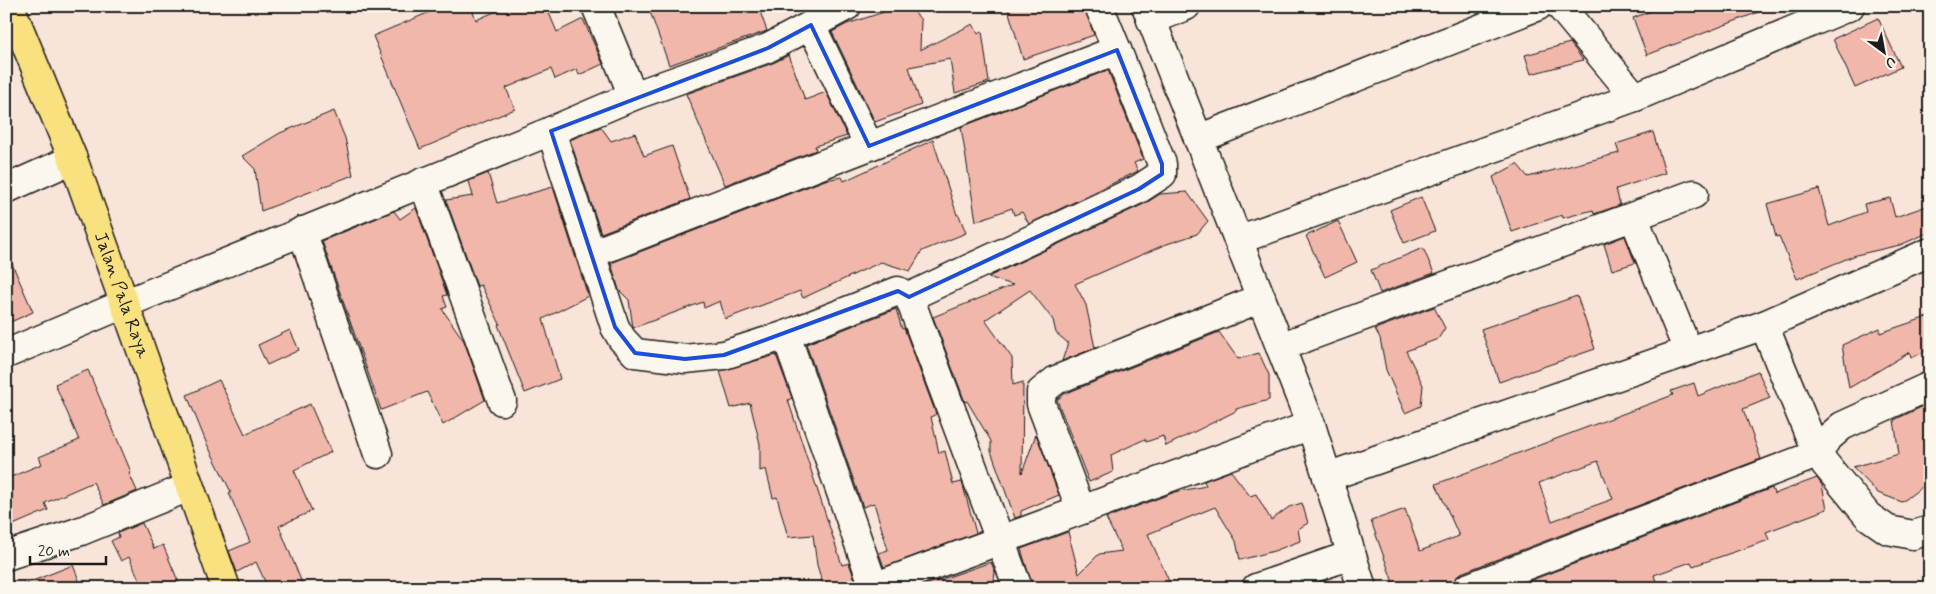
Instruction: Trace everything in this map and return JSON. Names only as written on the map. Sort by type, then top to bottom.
[{"type":"main road","name":"Jalan Pala Raya","points":[[11,19],[73,159],[226,588]]},
{"type":"street","points":[[596,6],[633,96]]},
{"type":"street","points":[[6,354],[633,96],[768,48],[847,6]]},
{"type":"street","points":[[909,297],[1139,189],[1162,174],[1162,164],[1099,6]]},
{"type":"street","points":[[1186,6],[1149,13],[1311,425],[1362,588]]},
{"type":"street","points":[[1198,138],[1538,6]]},
{"type":"street","points":[[1560,6],[1635,96]]},
{"type":"street","points":[[1238,240],[1635,96],[1850,6]]},
{"type":"street","points":[[811,25],[869,146]]},
{"type":"street","points":[[591,254],[1117,50]]},
{"type":"street","points":[[551,131],[615,327],[635,353],[685,359],[724,355],[786,336],[898,290],[909,297],[1018,588]]},
{"type":"street","points":[[6,189],[73,159]]},
{"type":"street","points":[[423,182],[502,401]]},
{"type":"street","points":[[1280,347],[1634,218],[1694,194]]},
{"type":"street","points":[[1634,218],[1688,351]]},
{"type":"street","points":[[302,231],[378,454]]},
{"type":"street","points":[[1327,477],[1764,324],[1930,252]]},
{"type":"street","points":[[1081,510],[1041,404],[1041,392],[1056,380],[1261,298]]},
{"type":"street","points":[[1764,324],[1817,454],[1868,516],[1888,530],[1913,535],[1930,530]]},
{"type":"street","points":[[786,336],[874,587],[1311,425]]},
{"type":"street","points":[[1467,588],[1817,454],[1827,439],[1842,426],[1930,386]]},
{"type":"street","points":[[6,556],[81,531],[189,487]]},
{"type":"street","points":[[1256,588],[1351,555]]},
{"type":"highlighted area","points":[[811,25],[869,146],[1117,50],[1162,164],[1162,174],[1139,189],[909,297],[898,291],[724,355],[685,359],[635,353],[615,327],[551,131],[768,48]]},
{"type":"building","points":[[444,6],[471,6],[476,20],[508,6],[546,6],[557,32],[583,19],[603,64],[579,75],[577,69],[555,79],[551,69],[506,88],[515,109],[420,149],[373,36]]},
{"type":"building","points":[[648,6],[758,6],[767,31],[669,65]]},
{"type":"building","points":[[884,6],[909,6],[921,20],[920,50],[973,24],[978,34],[982,31],[989,82],[955,93],[950,59],[909,67],[921,105],[875,122],[832,32],[847,24],[887,11]]},
{"type":"building","points":[[1007,6],[1084,6],[1094,35],[1023,59]]},
{"type":"building","points":[[1664,6],[1769,6],[1769,8],[1647,55],[1633,18]]},
{"type":"building","points":[[1878,18],[1901,67],[1855,88],[1833,39]]},
{"type":"building","points":[[1570,43],[1583,60],[1531,74],[1525,55]]},
{"type":"building","points":[[789,55],[805,100],[826,92],[847,136],[815,146],[816,150],[725,185],[686,94],[773,63]]},
{"type":"building","points":[[1108,70],[1143,159],[1134,163],[1138,171],[1029,224],[1022,212],[1014,215],[1012,208],[976,221],[961,127]]},
{"type":"building","points":[[334,111],[345,138],[353,175],[261,211],[255,169],[242,156],[280,133]]},
{"type":"building","points":[[601,127],[611,141],[635,133],[644,156],[672,146],[690,199],[601,233],[570,140]]},
{"type":"building","points":[[1653,132],[1665,173],[1616,189],[1620,205],[1594,214],[1593,210],[1563,218],[1562,215],[1512,232],[1493,177],[1517,164],[1528,177],[1619,153],[1616,144]]},
{"type":"building","points":[[933,140],[957,215],[959,215],[966,233],[922,251],[910,271],[881,262],[803,298],[800,291],[725,319],[720,301],[704,308],[703,302],[633,328],[629,300],[619,290],[611,263],[825,180],[842,177],[844,181]]},
{"type":"building","points":[[488,173],[497,203],[553,187],[588,296],[543,319],[560,379],[525,393],[498,325],[500,324],[481,285],[477,286],[446,200],[473,196],[469,181]]},
{"type":"building","points":[[1819,189],[1829,226],[1866,212],[1864,204],[1890,198],[1895,217],[1927,206],[1930,232],[1900,245],[1856,255],[1797,279],[1779,236],[1776,237],[1767,204]]},
{"type":"building","points":[[1187,192],[1208,221],[1197,234],[1164,245],[1075,284],[1086,305],[1095,348],[1062,361],[1068,343],[1056,333],[1053,320],[1030,290],[985,320],[1012,358],[1013,385],[1023,382],[1022,473],[1036,434],[1059,495],[1021,511],[1021,516],[1015,518],[991,451],[991,441],[967,401],[965,402],[933,317],[1013,285],[988,277],[1146,203],[1160,194]]},
{"type":"building","points":[[1421,197],[1435,231],[1404,243],[1390,210]]},
{"type":"building","points":[[416,208],[447,295],[443,296],[447,307],[442,309],[464,341],[485,400],[443,425],[427,392],[381,410],[322,241],[394,211],[400,219]]},
{"type":"building","points":[[1338,221],[1357,262],[1325,277],[1306,236]]},
{"type":"building","points":[[1625,236],[1635,263],[1612,270],[1604,244]]},
{"type":"building","points":[[1423,248],[1434,273],[1380,293],[1371,270]]},
{"type":"building","points":[[6,250],[33,312],[6,324]]},
{"type":"building","points":[[1577,296],[1595,349],[1499,382],[1481,329]]},
{"type":"building","points":[[1434,307],[1445,328],[1438,339],[1406,351],[1423,385],[1421,406],[1405,413],[1386,370],[1380,338],[1375,329]]},
{"type":"building","points":[[896,309],[902,329],[904,328],[936,414],[931,417],[939,453],[945,451],[953,484],[962,482],[976,533],[884,567],[879,553],[888,550],[874,503],[863,507],[806,344]]},
{"type":"building","points":[[1930,316],[1930,349],[1911,358],[1910,352],[1849,388],[1842,345],[1880,328],[1880,333]]},
{"type":"building","points":[[290,330],[299,350],[267,365],[258,345]]},
{"type":"building","points":[[1219,332],[1238,359],[1259,353],[1269,375],[1269,400],[1236,409],[1236,411],[1166,446],[1163,436],[1146,442],[1145,439],[1111,455],[1113,472],[1089,482],[1057,400],[1064,394]]},
{"type":"building","points":[[776,355],[792,398],[788,400],[842,565],[849,563],[858,588],[824,588],[817,565],[813,535],[788,537],[777,497],[773,498],[766,469],[760,471],[760,444],[750,403],[731,408],[720,371]]},
{"type":"building","points":[[88,370],[131,472],[129,473],[137,491],[104,505],[93,482],[45,503],[48,510],[6,528],[6,479],[42,464],[39,457],[79,440],[55,384]]},
{"type":"building","points":[[1758,371],[1770,398],[1743,409],[1761,459],[1461,573],[1455,579],[1452,588],[1395,588],[1371,521],[1405,509],[1420,551],[1459,536],[1436,484],[1673,395],[1671,391],[1694,383],[1698,396]],"holes":[[[1598,461],[1613,499],[1552,521],[1539,483]]]},
{"type":"building","points":[[219,380],[245,434],[310,404],[331,452],[294,470],[312,511],[279,526],[304,588],[268,588],[256,562],[237,572],[229,551],[250,542],[229,493],[231,492],[206,442],[187,395]]},
{"type":"building","points":[[1930,403],[1930,481],[1902,502],[1878,493],[1853,467],[1899,454],[1894,420]]},
{"type":"building","points":[[1231,471],[1250,496],[1256,494],[1271,520],[1289,507],[1302,503],[1308,523],[1298,529],[1300,541],[1274,551],[1240,560],[1236,541],[1215,507],[1148,534],[1172,588],[1033,588],[1021,549],[1068,532],[1079,574],[1099,554],[1122,551],[1106,518],[1175,492],[1206,486],[1204,481]]},
{"type":"building","points":[[1817,478],[1822,485],[1827,509],[1766,532],[1769,540],[1693,566],[1691,562],[1654,575],[1658,588],[1511,588],[1772,488],[1774,494]]},
{"type":"building","points":[[142,523],[154,549],[163,545],[181,588],[143,588],[129,557],[121,561],[111,541],[119,537],[118,533]]},
{"type":"building","points":[[991,562],[995,572],[993,588],[917,588]]},
{"type":"building","points":[[73,565],[82,588],[20,588],[20,586]]}]
